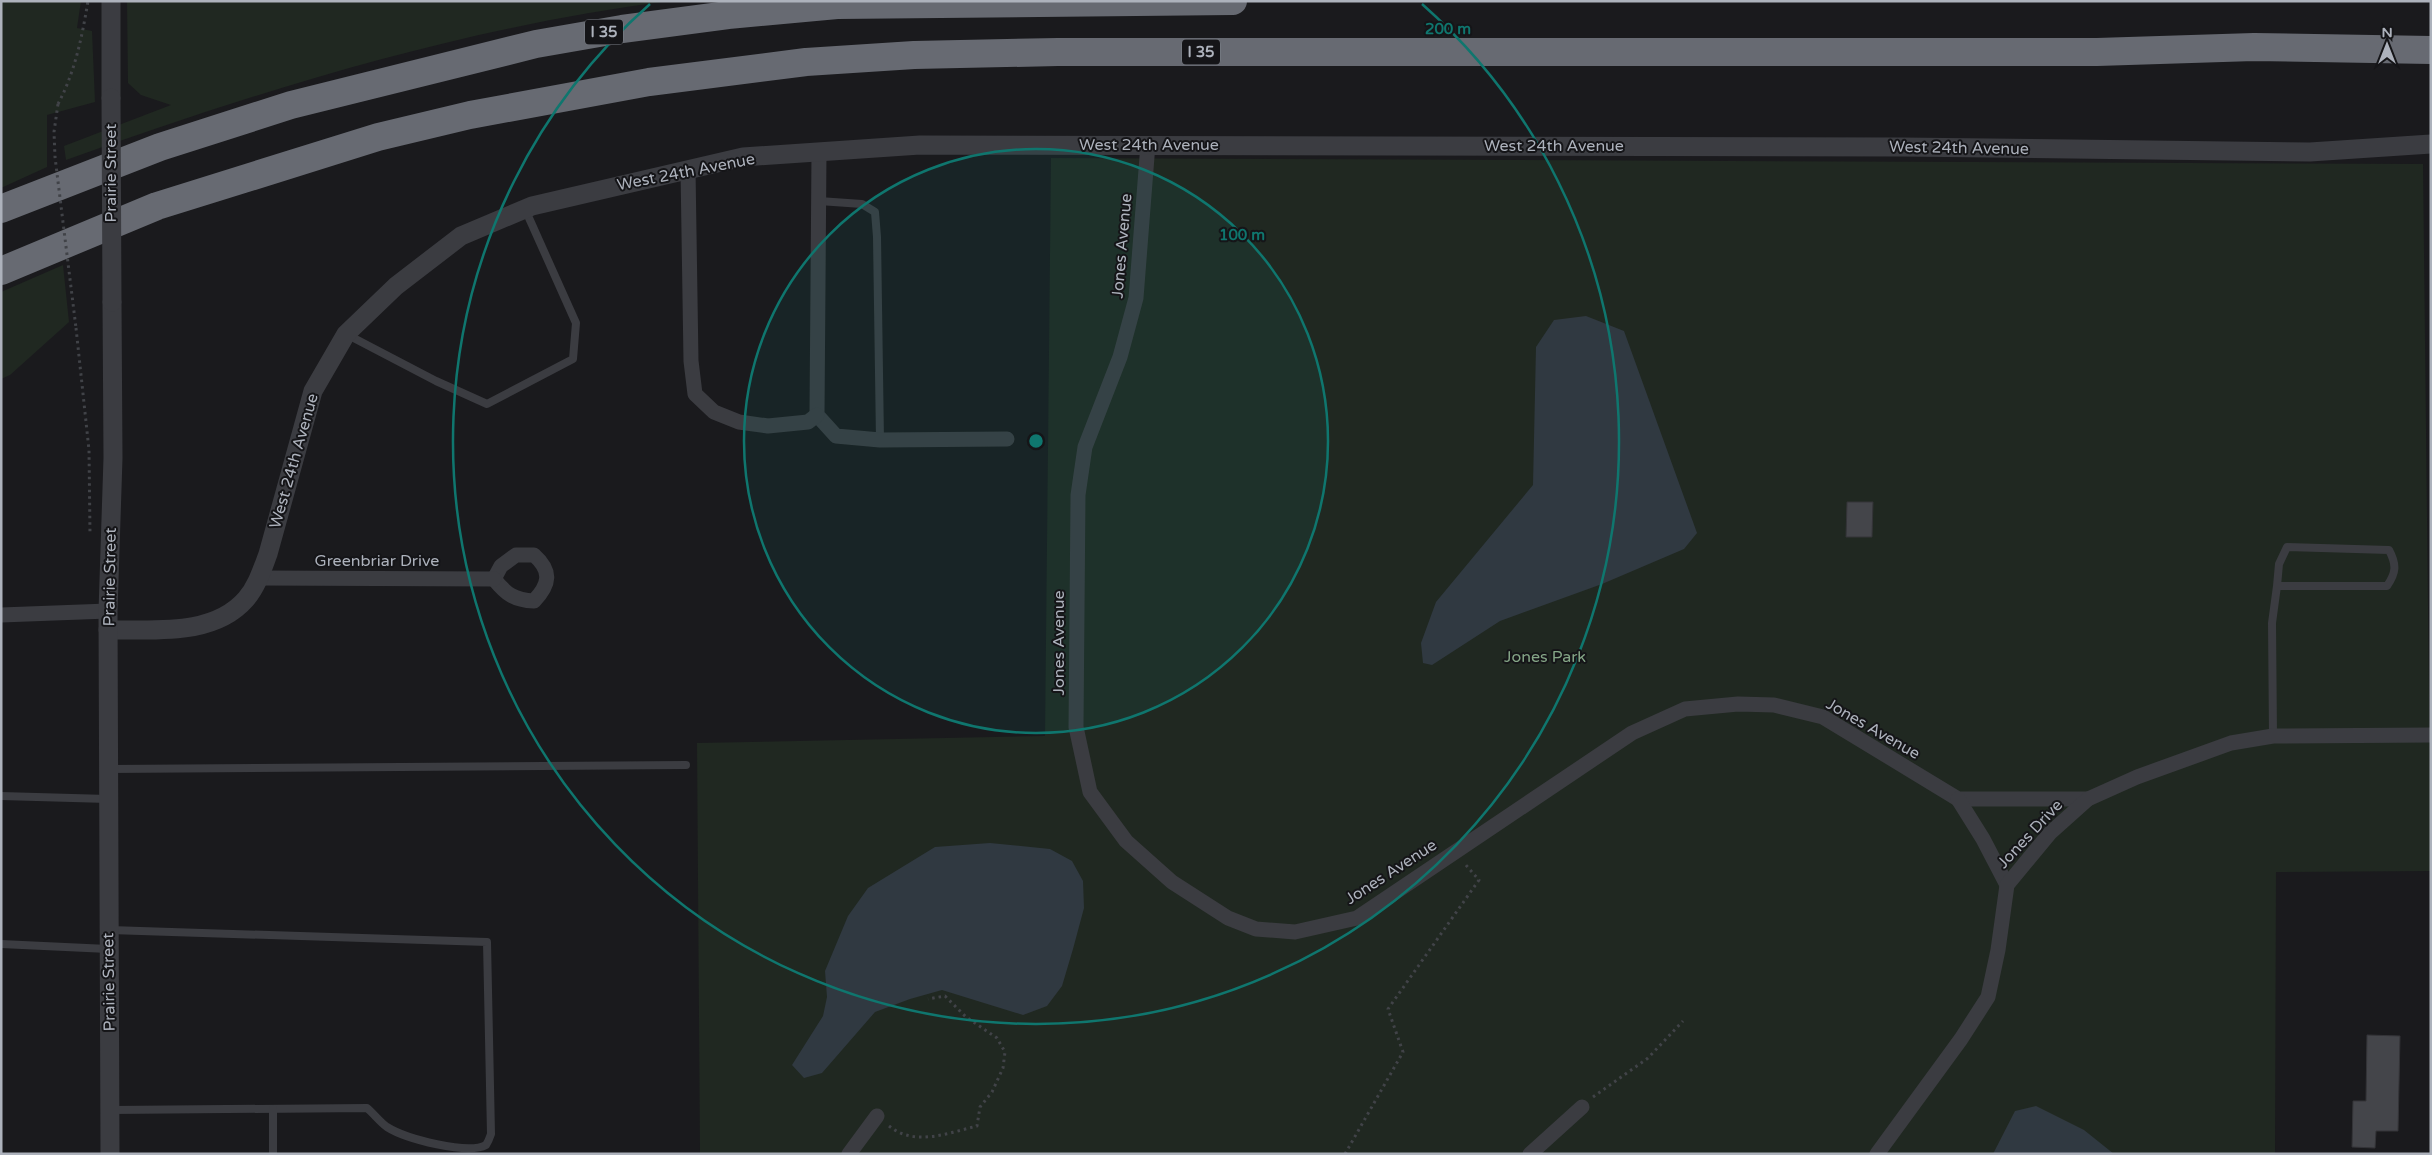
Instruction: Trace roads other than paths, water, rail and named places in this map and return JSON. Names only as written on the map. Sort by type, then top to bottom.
[{"type":"highway","name":"I 35","points":[[1,209],[160,147],[291,105],[536,44],[622,29],[728,15],[838,5],[1232,1]]},
{"type":"highway","name":"I 35","points":[[1,271],[157,206],[378,137],[470,115],[640,83],[806,62],[914,55],[1058,52],[2097,52],[2254,47],[2431,50]]},
{"type":"street","name":"Prairie Street","points":[[110,1154],[108,611],[112,458],[111,1]]},
{"type":"street","name":"Jones Avenue","points":[[1148,144],[1136,298],[1120,357],[1085,447],[1078,495],[1076,727],[1090,792],[1126,841],[1172,882],[1228,918],[1256,929],[1295,932],[1356,918],[1632,733],[1685,710],[1738,704],[1774,705],[1823,717],[1958,799]]},
{"type":"street","name":"West 24th Avenue","points":[[108,630],[187,628],[222,617],[246,599],[260,578],[313,391],[346,334],[396,286],[461,236],[525,208],[743,157],[920,145],[1902,147],[2310,152],[2431,144]]},
{"type":"street","points":[[819,152],[817,415],[836,436],[880,440],[1007,439]]},
{"type":"street","points":[[688,169],[691,361],[696,394],[714,412],[740,422],[768,426],[808,422],[817,415]]},
{"type":"street","name":"Greenbriar Drive","points":[[260,578],[494,579]]},
{"type":"street","points":[[1,615],[108,611]]},
{"type":"street","name":"Jones Drive","points":[[1877,1154],[1961,1040],[1988,997],[1998,950],[2007,885],[2050,833],[2088,799],[2137,777],[2231,743],[2273,736],[2431,735]]},
{"type":"street","points":[[1958,799],[2088,799]]},
{"type":"street","points":[[1958,799],[1983,838],[2007,885]]},
{"type":"street","points":[[1530,1154],[1582,1108]]},
{"type":"street","points":[[849,1154],[877,1116]]},
{"type":"lane","points":[[819,201],[862,204],[875,212],[878,237],[880,440]]},
{"type":"lane","points":[[346,334],[436,381],[487,404],[573,359],[576,323],[525,208]]},
{"type":"lane","points":[[2273,736],[2272,623],[2279,564],[2287,547],[2389,550],[2394,559],[2396,573],[2388,586],[2277,586]]},
{"type":"lane","points":[[108,769],[686,765]]},
{"type":"lane","points":[[1,796],[108,799]]},
{"type":"lane","points":[[108,930],[487,942],[491,1134],[486,1145],[474,1152],[456,1152],[413,1141],[385,1126],[367,1108],[110,1110]]},
{"type":"lane","points":[[1,944],[108,949]]},
{"type":"lane","points":[[273,1109],[273,1154]]},
{"type":"park label","name":"Jones Park","points":[[1545,657]]}]
